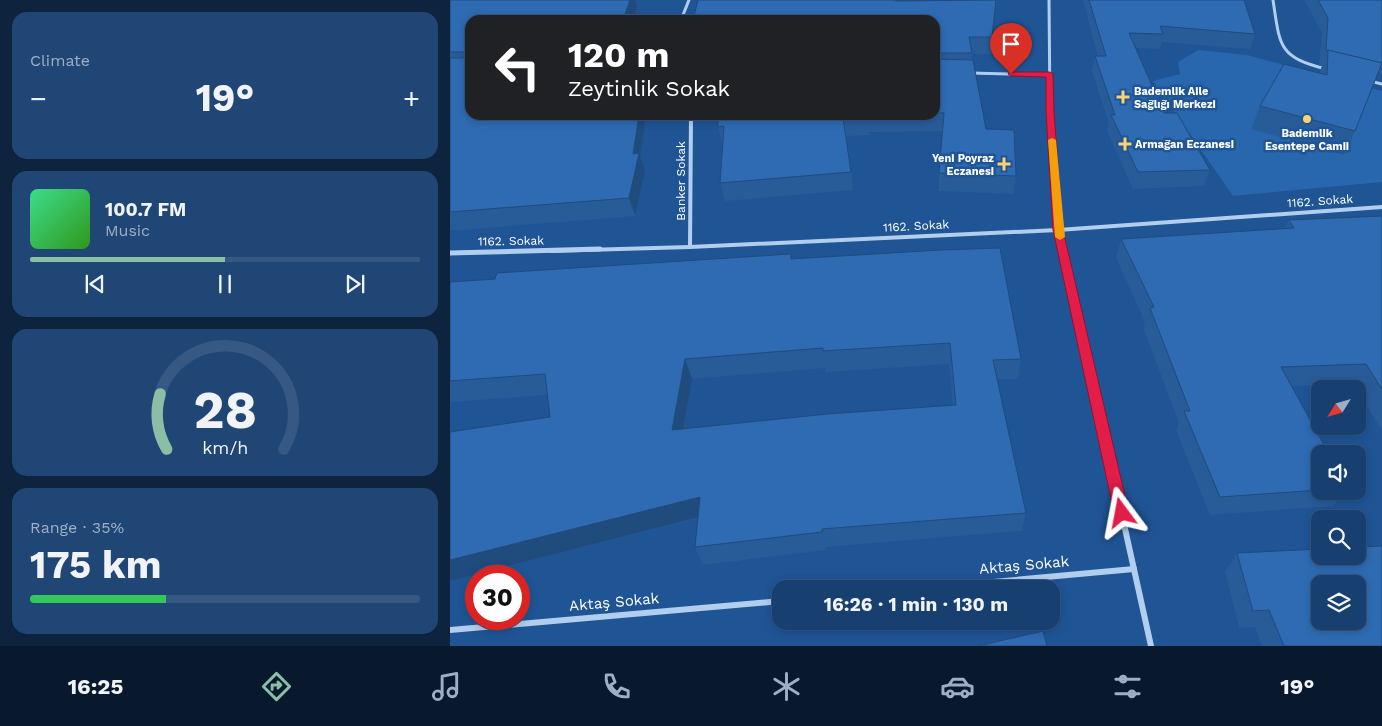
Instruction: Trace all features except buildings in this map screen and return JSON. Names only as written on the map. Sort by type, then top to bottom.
[{"type":"street","points":[[683,15],[689,0]]},
{"type":"street","points":[[1049,0],[1050,112],[1058,230],[1151,646]]},
{"type":"street","points":[[1273,0],[1278,33],[1290,56],[1305,64],[1331,70]]},
{"type":"street","points":[[964,73],[1050,74]]},
{"type":"street","points":[[1365,79],[1382,84]]},
{"type":"street","name":"Banker Sokak","points":[[690,247],[691,120]]},
{"type":"street","name":"1162. Sokak","points":[[450,253],[690,247],[1058,230],[1382,207]]},
{"type":"street","name":"Aktaş Sokak","points":[[1014,580],[1134,569]]},
{"type":"street","name":"Aktaş Sokak","points":[[450,630],[772,602]]},
{"type":"shaded area","points":[[1198,50],[1247,55],[1382,91],[1382,182],[1233,196],[1153,81],[1180,74],[1178,62]]},
{"type":"slow traffic","points":[[1052,140],[1060,237]]},
{"type":"place","name":"Bademlik Aile Sağlığı Merkezi","points":[[1123,97]]},
{"type":"place","name":"Bademlik Esentepe Camii","points":[[1307,119]]},
{"type":"place","name":"Armağan Eczanesi","points":[[1125,144]]},
{"type":"place","name":"Yeni Poyraz Eczanesi","points":[[1004,164]]},
{"type":"route","points":[[1011,74],[1050,74],[1050,112],[1058,230],[1122,513]]}]
